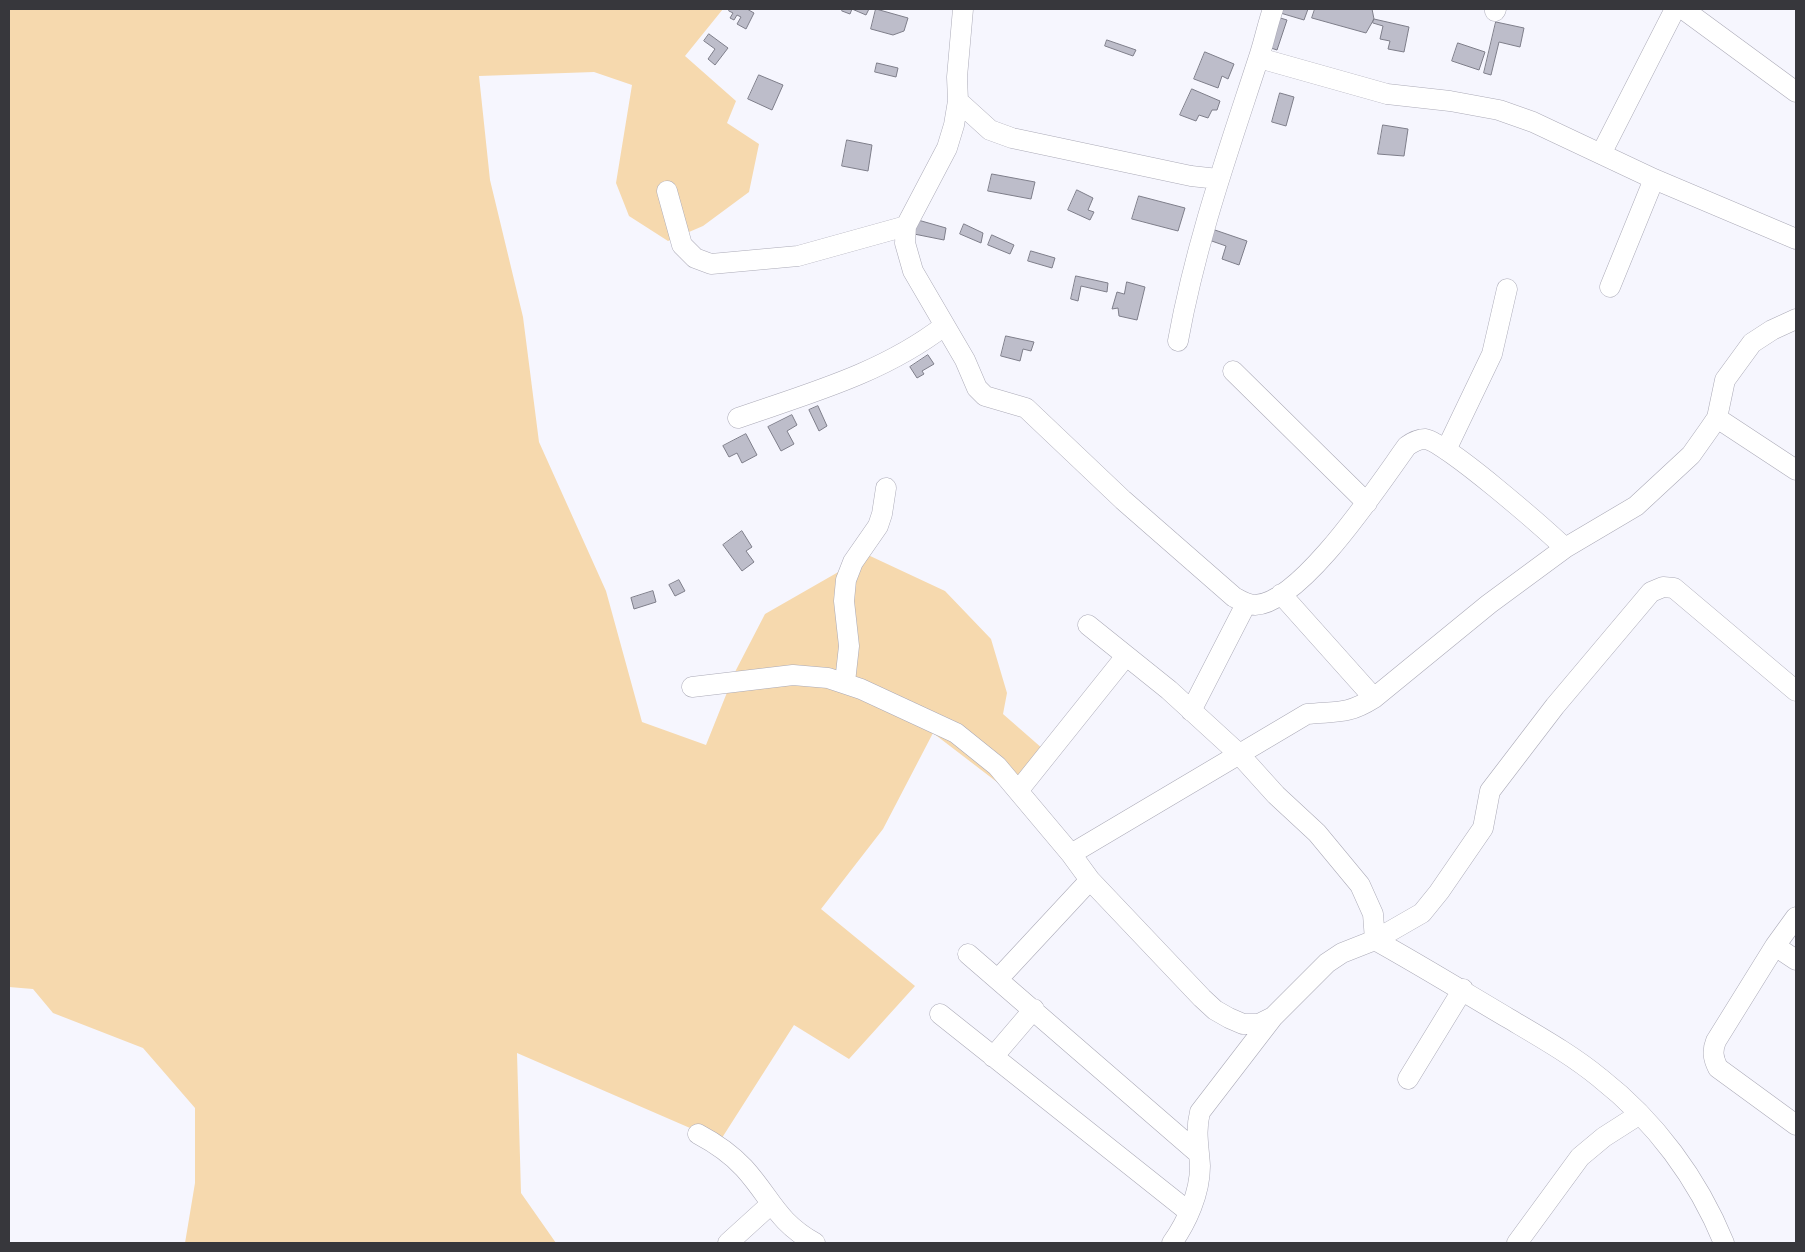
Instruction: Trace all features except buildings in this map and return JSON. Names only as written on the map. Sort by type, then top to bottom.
[{"type":"street","points":[[964,9],[957,78],[958,101],[954,125],[946,148],[906,226],[905,243],[913,271],[965,360],[977,388],[985,396],[1026,408],[1123,500],[1234,597],[1246,604],[1262,603],[1281,594],[1314,566],[1366,503],[1408,446],[1417,440],[1427,439],[1446,450],[1527,513],[1565,548]]},
{"type":"street","points":[[1178,341],[1191,272],[1218,179],[1259,58],[1272,9]]},
{"type":"street","points":[[1601,154],[1675,9]]},
{"type":"street","points":[[1684,9],[1796,92]]},
{"type":"street","points":[[1259,58],[1388,94],[1450,101],[1499,110],[1533,122],[1654,179],[1796,239]]},
{"type":"street","points":[[958,101],[990,130],[1012,138],[1191,176],[1218,179]]},
{"type":"street","points":[[1610,287],[1654,179]]},
{"type":"street","points":[[667,191],[682,245],[695,258],[711,264],[798,256],[906,226]]},
{"type":"street","points":[[1446,450],[1492,354],[1507,289]]},
{"type":"street","points":[[1071,854],[1307,714],[1349,711],[1374,698],[1489,604],[1565,548],[1636,506],[1691,455],[1717,418],[1725,380],[1752,344],[1772,330],[1796,319]]},
{"type":"street","points":[[738,418],[879,367],[902,356],[944,326]]},
{"type":"street","points":[[1233,372],[1366,503]]},
{"type":"street","points":[[1717,418],[1796,470]]},
{"type":"street","points":[[845,682],[850,646],[844,602],[846,580],[853,562],[878,526],[884,508],[886,488]]},
{"type":"street","points":[[1172,1243],[1189,1212],[1198,1184],[1199,1154],[1196,1126],[1200,1112],[1208,1100],[1273,1018],[1327,963],[1342,953],[1375,940],[1422,912],[1440,892],[1483,828],[1490,790],[1555,706],[1651,592],[1663,587],[1674,588],[1796,691]]},
{"type":"street","points":[[1281,594],[1374,698]]},
{"type":"street","points":[[1191,711],[1246,604]]},
{"type":"street","points":[[1088,625],[1191,711],[1239,754],[1276,795],[1317,833],[1360,885],[1374,914],[1375,940]]},
{"type":"street","points":[[1018,791],[1126,656]]},
{"type":"street","points":[[692,687],[793,675],[828,678],[845,682],[956,734],[984,754],[1018,791],[1071,854],[1090,880],[1215,1010],[1243,1024],[1259,1024],[1273,1018]]},
{"type":"street","points":[[998,979],[1090,880]]},
{"type":"street","points":[[1796,917],[1775,946],[1716,1041],[1713,1050],[1718,1068],[1796,1126]]},
{"type":"street","points":[[1375,940],[1552,1044],[1600,1078],[1640,1114],[1670,1149],[1698,1190],[1719,1240]]},
{"type":"street","points":[[1775,946],[1796,960]]},
{"type":"street","points":[[968,954],[1034,1009],[1199,1154]]},
{"type":"street","points":[[1408,1079],[1463,990]]},
{"type":"street","points":[[993,1057],[1034,1009]]},
{"type":"street","points":[[940,1014],[1189,1212]]},
{"type":"street","points":[[1517,1243],[1580,1157],[1604,1137],[1640,1114]]},
{"type":"street","points":[[698,1134],[715,1144],[738,1162],[788,1226],[814,1243]]},
{"type":"street","points":[[728,1243],[771,1204]]},
{"type":"shaded area","points":[[9,9],[723,9],[685,56],[736,101],[727,123],[759,144],[749,192],[703,226],[668,241],[629,216],[616,183],[632,85],[594,72],[479,76],[490,180],[523,317],[539,442],[606,591],[642,722],[706,745],[736,670],[765,614],[868,555],[945,591],[991,639],[1007,693],[1003,714],[1043,749],[1006,789],[933,733],[883,829],[821,909],[915,986],[849,1059],[794,1025],[720,1141],[517,1053],[521,1193],[556,1243],[185,1243],[195,1183],[195,1108],[143,1048],[53,1013],[33,989],[9,987]]}]
